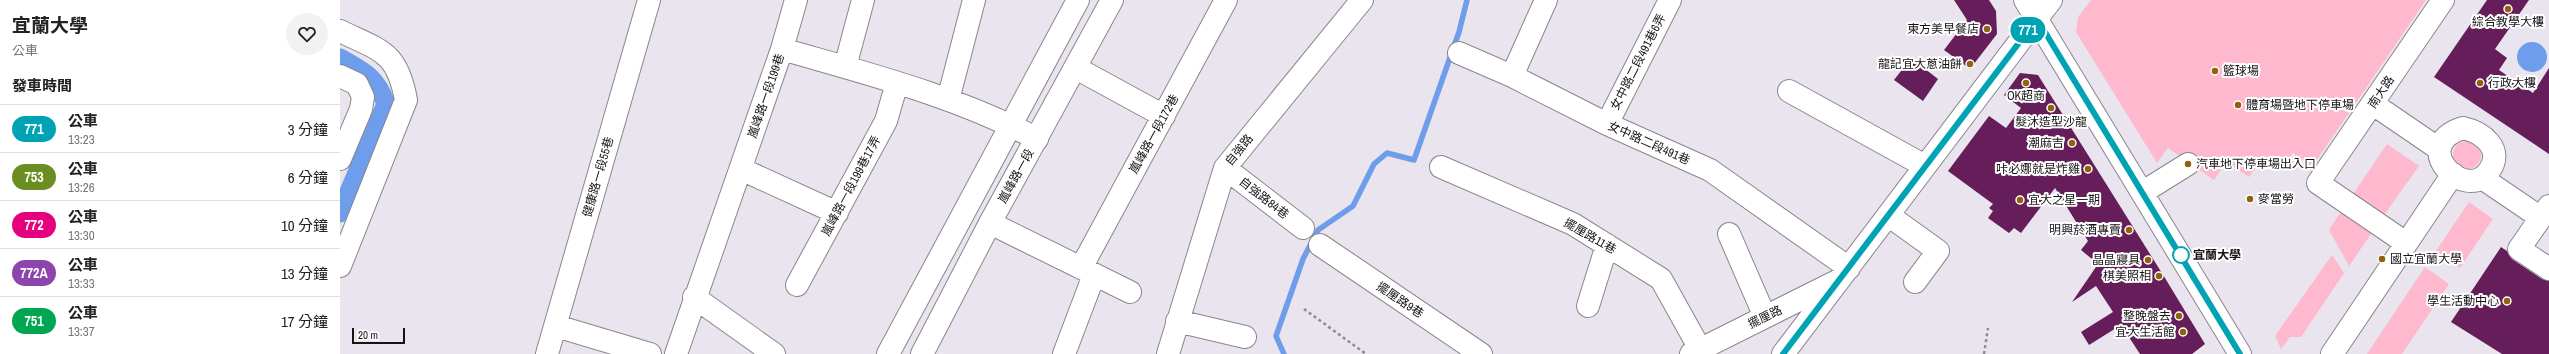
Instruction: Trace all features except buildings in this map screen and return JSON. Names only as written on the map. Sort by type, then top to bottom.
[{"type":"street","name":"健康路一段55巷","points":[[547,354],[649,0]]},
{"type":"street","points":[[782,49],[796,0]]},
{"type":"street","points":[[845,67],[863,0]]},
{"type":"street","points":[[948,100],[974,0]]},
{"type":"street","points":[[888,354],[1078,0]]},
{"type":"street","name":"嵐峰路一段","points":[[922,354],[990,223],[1112,0]]},
{"type":"street","name":"嵐峰路一段172巷","points":[[1064,354],[1087,272],[1164,116],[1226,0]]},
{"type":"street","name":"自強路","points":[[1168,354],[1225,168],[1362,0]]},
{"type":"street","points":[[1512,76],[1546,0]]},
{"type":"street","name":"女中路二段491巷6弄","points":[[1607,124],[1670,0]]},
{"type":"street","points":[[2025,0],[2240,354]]},
{"type":"street","points":[[1783,354],[2051,0]]},
{"type":"street","name":"南大路","points":[[2406,243],[2318,183],[2443,0]]},
{"type":"street","points":[[340,31],[387,54],[402,76],[406,100],[340,266]]},
{"type":"street","name":"嵐峰路一段199巷","points":[[676,354],[694,297],[741,169],[782,49],[845,67],[948,100],[1010,125],[1037,139]]},
{"type":"street","name":"女中路二段491巷","points":[[1459,53],[1512,76],[1607,124],[1710,170],[1844,273]]},
{"type":"street","points":[[1076,68],[1164,116]]},
{"type":"street","points":[[340,76],[357,84],[363,97],[361,110],[340,159]]},
{"type":"street","name":"嵐峰路一段199巷17弄","points":[[797,285],[886,121],[897,83]]},
{"type":"street","points":[[1789,91],[1925,166]]},
{"type":"street","points":[[2373,104],[2439,149]]},
{"type":"street","points":[[2463,128],[2472,130],[2491,142],[2494,150],[2494,160],[2490,170],[2482,178],[2472,181],[2462,180],[2453,174],[2440,161],[2439,149],[2444,139],[2452,131],[2463,128]]},
{"type":"street","points":[[2143,192],[2188,164]]},
{"type":"street","name":"擺厘路11巷","points":[[1441,167],[1573,224],[1661,279],[1696,351]]},
{"type":"street","name":"自強路84巷","points":[[1225,168],[1303,228]]},
{"type":"street","points":[[741,169],[837,213]]},
{"type":"street","points":[[2332,354],[2453,174]]},
{"type":"street","points":[[2482,178],[2545,212],[2520,249],[2549,269]]},
{"type":"street","points":[[1888,215],[1938,251],[1915,282]]},
{"type":"street","points":[[990,223],[1130,292]]},
{"type":"street","points":[[1729,234],[1765,317]]},
{"type":"street","name":"擺厘路9巷","points":[[1320,245],[1481,354]]},
{"type":"street","points":[[1588,306],[1607,245]]},
{"type":"street","name":"擺厘路","points":[[1696,351],[1765,317],[1844,273]]},
{"type":"street","points":[[694,297],[774,354]]},
{"type":"street","points":[[1177,321],[1245,338]]},
{"type":"street","points":[[556,326],[650,354]]},
{"type":"path","points":[[1304,309],[1366,354]]},
{"type":"path","points":[[1984,354],[1988,328]]},
{"type":"shaded area","name":"體育場暨地下停車場","points":[[2091,0],[2426,0],[2312,167],[2293,153],[2282,168],[2264,156],[2249,177],[2226,162],[2214,180],[2168,148],[2157,163],[2076,32],[2078,17]]},
{"type":"shaded area","points":[[2467,141],[2473,142],[2477,145],[2480,149],[2480,161],[2477,165],[2473,168],[2467,169],[2461,168],[2457,165],[2454,161],[2453,155],[2454,149],[2457,145],[2461,142]]},
{"type":"shaded area","points":[[2387,144],[2419,166],[2384,215],[2353,194]]},
{"type":"shaded area","points":[[2469,202],[2493,219],[2460,268],[2436,251]]},
{"type":"shaded area","points":[[2342,210],[2373,231],[2349,266],[2329,230]]},
{"type":"shaded area","points":[[2332,255],[2344,273],[2301,337],[2290,337],[2281,349],[2275,336]]},
{"type":"shaded area","points":[[2425,267],[2449,284],[2402,354],[2367,354]]},
{"type":"water","points":[[2532,42],[2538,43],[2546,51],[2546,63],[2538,71],[2532,72],[2526,71],[2518,63],[2517,57],[2518,51],[2526,43]]},
{"type":"waterway","points":[[1284,354],[1276,336],[1303,259],[1318,230],[1353,206],[1374,164],[1387,153],[1414,160],[1459,32],[1467,0]]},
{"type":"waterway","points":[[340,58],[369,76],[374,81],[386,104],[340,213]]},
{"type":"bus line","name":"771","points":[[1783,354],[2037,19],[2240,354]]},
{"type":"place","name":"綜合教學大樓","points":[[2508,9]]},
{"type":"place","name":"東方美早餐店","points":[[1987,29]]},
{"type":"place","name":"龍記宜大蔥油餅","points":[[1970,64]]},
{"type":"place","name":"籃球場","points":[[2215,71]]},
{"type":"place","name":"OK超商","points":[[2026,83]]},
{"type":"place","name":"行政大樓","points":[[2480,83]]},
{"type":"place","name":"體育場暨地下停車場","points":[[2238,105]]},
{"type":"place","name":"髮沐造型沙龍","points":[[2051,108]]},
{"type":"place","name":"潮麻吉","points":[[2072,143]]},
{"type":"place","name":"汽車地下停車場出入口","points":[[2188,164]]},
{"type":"place","name":"咔必娜就是炸雞","points":[[2088,169]]},
{"type":"place","name":"麥當勞","points":[[2250,199]]},
{"type":"place","name":"宜大之星一期","points":[[2020,200]]},
{"type":"place","name":"明興菸酒專賣","points":[[2129,230]]},
{"type":"place","name":"宜蘭大學","points":[[2181,255]]},
{"type":"place","name":"國立宜蘭大學","points":[[2382,259]]},
{"type":"place","name":"晶晶寢具","points":[[2148,260]]},
{"type":"place","name":"棋美照相","points":[[2159,276]]},
{"type":"place","name":"學生活動中心","points":[[2507,301]]},
{"type":"place","name":"整晚盤去","points":[[2179,316]]},
{"type":"place","name":"宜大生活館","points":[[2183,332]]}]
